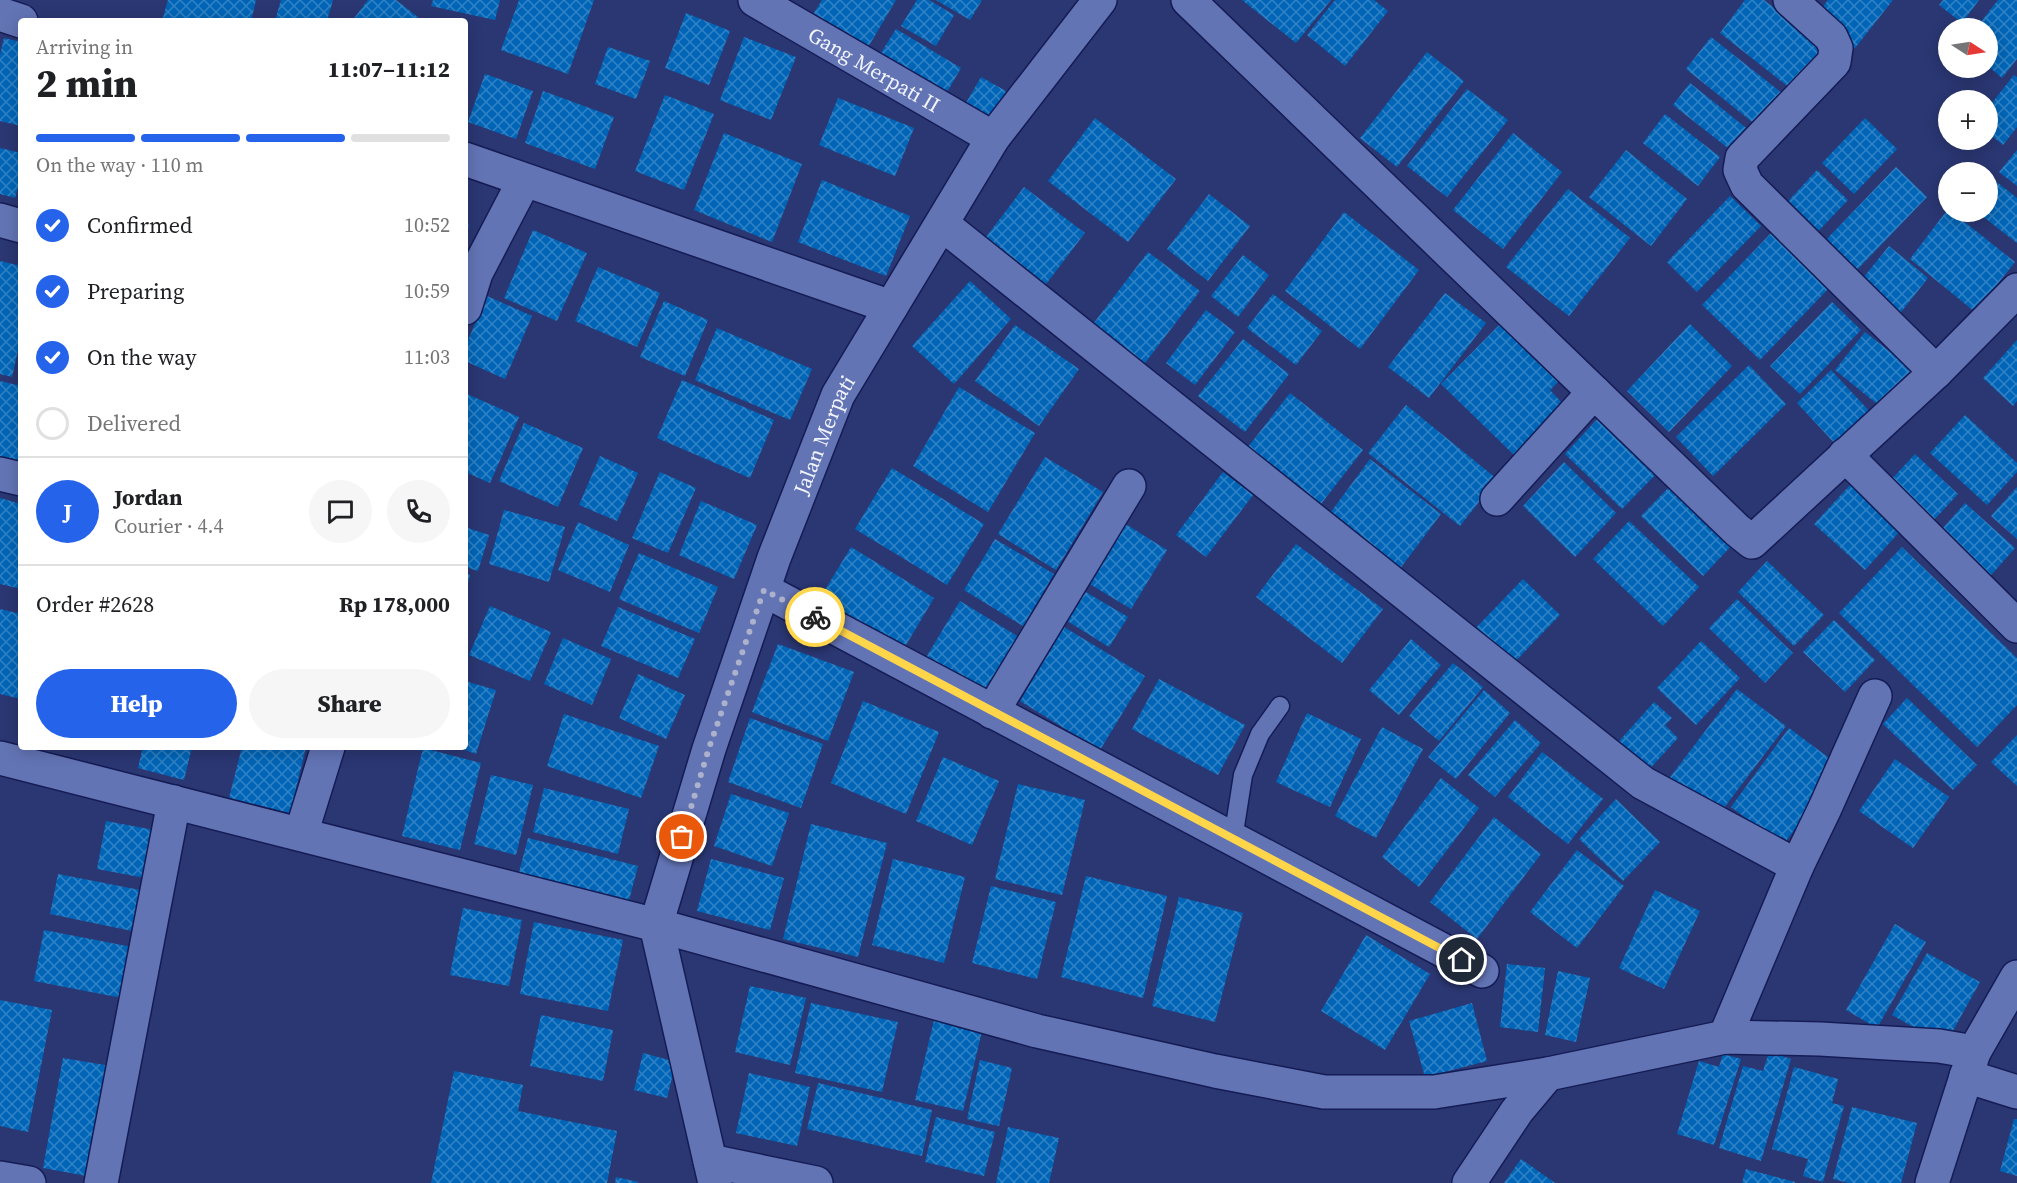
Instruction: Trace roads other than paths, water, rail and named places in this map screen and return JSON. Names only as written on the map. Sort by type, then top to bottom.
[{"type":"street","name":"Gang Merpati II","points":[[755,0],[993,138]]},
{"type":"street","name":"Jalan Merpati","points":[[656,925],[709,748],[774,558],[838,395],[993,138],[1100,0]]},
{"type":"street","points":[[1188,0],[1752,542],[1936,372],[2017,290]]},
{"type":"street","points":[[1790,0],[1831,37],[1836,48],[1834,62],[1742,158],[1740,170],[1747,185],[1936,372]]},
{"type":"street","points":[[0,14],[18,20]]},
{"type":"street","points":[[468,160],[891,307]]},
{"type":"street","points":[[468,298],[476,273],[524,181]]},
{"type":"street","points":[[0,220],[18,225]]},
{"type":"street","points":[[942,224],[1643,783],[1797,866]]},
{"type":"street","points":[[1497,499],[1594,392]]},
{"type":"street","points":[[1845,455],[2017,626]]},
{"type":"street","points":[[0,474],[18,478]]},
{"type":"street","points":[[992,711],[1130,486]]},
{"type":"street","points":[[764,590],[1482,971]]},
{"type":"street","points":[[1725,1037],[1797,866],[1875,696]]},
{"type":"street","points":[[301,834],[327,750]]},
{"type":"street","points":[[0,758],[656,925],[1037,1031],[1215,1071],[1324,1092],[1434,1092],[1548,1074],[1725,1037],[1844,1040],[1939,1046],[2017,1092]]},
{"type":"street","points":[[101,1183],[174,802]]},
{"type":"street","points":[[656,925],[712,1172],[816,1183]]},
{"type":"street","points":[[1932,1183],[1970,1064],[2017,977]]},
{"type":"street","points":[[1469,1183],[1517,1111],[1548,1074]]},
{"type":"street","points":[[0,1178],[29,1183]]},
{"type":"lane","points":[[1233,839],[1244,775],[1260,734],[1280,706]]}]
